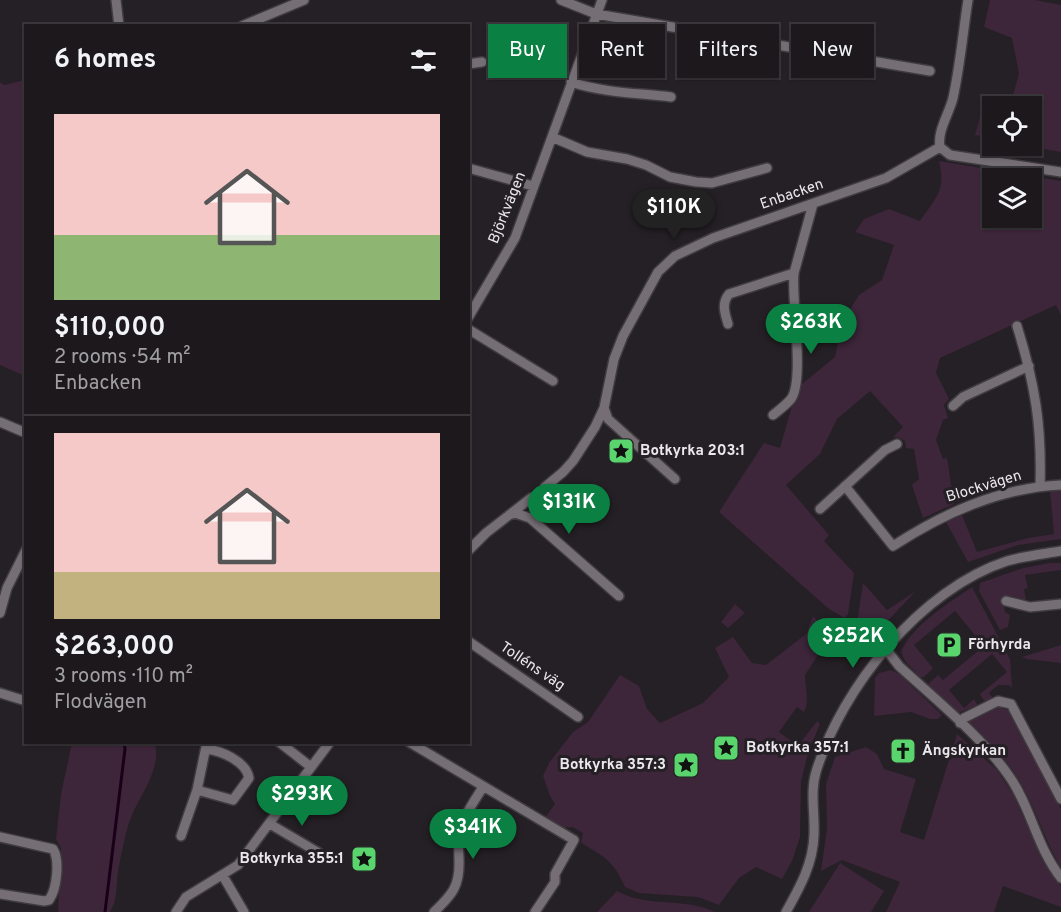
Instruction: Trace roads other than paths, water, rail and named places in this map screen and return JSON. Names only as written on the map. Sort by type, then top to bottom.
[{"type":"street","points":[[116,0],[119,24]]},
{"type":"street","points":[[247,24],[304,0]]},
{"type":"street","points":[[561,0],[596,14],[930,70]]},
{"type":"street","name":"Björkvägen","points":[[470,315],[514,238],[602,0]]},
{"type":"street","points":[[968,0],[952,99],[941,133],[940,147],[950,155],[1061,172]]},
{"type":"street","points":[[269,15],[272,24]]},
{"type":"street","points":[[470,64],[482,62]]},
{"type":"street","points":[[571,82],[613,92],[672,97]]},
{"type":"street","points":[[552,137],[587,152],[627,159],[646,165],[670,177],[696,182],[712,183],[767,168]]},
{"type":"street","name":"Enbacken","points":[[545,487],[563,472],[578,454],[604,408],[620,344],[648,288],[664,266],[677,254],[713,238],[886,178],[940,147]]},
{"type":"street","points":[[470,169],[533,186]]},
{"type":"street","points":[[773,415],[791,399],[794,386],[798,349],[794,310],[794,273],[813,204]]},
{"type":"street","points":[[728,324],[724,300],[729,294],[794,273]]},
{"type":"street","points":[[1017,326],[1029,366],[1039,417],[1040,486]]},
{"type":"street","points":[[470,330],[553,381]]},
{"type":"street","points":[[953,406],[963,397],[1029,366]]},
{"type":"street","points":[[604,408],[608,419],[675,479]]},
{"type":"street","points":[[0,422],[24,432]]},
{"type":"street","points":[[820,509],[885,450],[897,444]]},
{"type":"street","name":"Blockvägen","points":[[845,486],[892,546],[940,517],[968,505],[1040,486],[1061,485]]},
{"type":"street","points":[[470,549],[531,498]]},
{"type":"street","points":[[509,515],[515,513],[530,518],[619,596]]},
{"type":"street","points":[[786,912],[807,871],[811,856],[814,838],[813,787],[816,772],[842,713],[865,675],[886,649],[926,610],[971,577],[1008,561],[1061,551]]},
{"type":"street","points":[[0,613],[10,580],[24,554]]},
{"type":"street","points":[[1006,601],[1023,607],[1061,604]]},
{"type":"street","name":"Tolléns väg","points":[[470,642],[578,717]]},
{"type":"street","points":[[886,649],[899,666],[960,723],[1009,775],[1042,850],[1061,878]]},
{"type":"street","points":[[0,693],[24,700]]},
{"type":"street","points":[[960,723],[964,718],[998,701],[1011,704],[1061,799]]},
{"type":"street","points":[[282,744],[311,767]]},
{"type":"street","points":[[176,912],[186,897],[238,865],[328,744]]},
{"type":"street","points":[[412,744],[574,840],[555,874],[555,882],[535,912]]},
{"type":"street","points":[[181,836],[197,790],[207,746],[221,752],[248,772],[249,778],[233,800],[197,790]]},
{"type":"street","points":[[434,912],[447,900],[456,887],[459,876],[458,840],[462,823],[483,787]]},
{"type":"street","points":[[270,824],[319,853]]},
{"type":"street","points":[[0,837],[53,849],[56,859],[54,888],[49,900],[0,894]]},
{"type":"street","points":[[223,876],[244,912]]},
{"type":"waterway","points":[[105,912],[124,744]]},
{"type":"place","name":"Botkyrka 203:1","points":[[621,451]]},
{"type":"place","name":"Förhyrda","points":[[949,645]]},
{"type":"place","name":"Botkyrka 357:1","points":[[726,748]]},
{"type":"place","name":"Ängskyrkan","points":[[903,751]]},
{"type":"place","name":"Botkyrka 357:3","points":[[686,765]]},
{"type":"place","name":"Botkyrka 355:1","points":[[364,859]]}]
